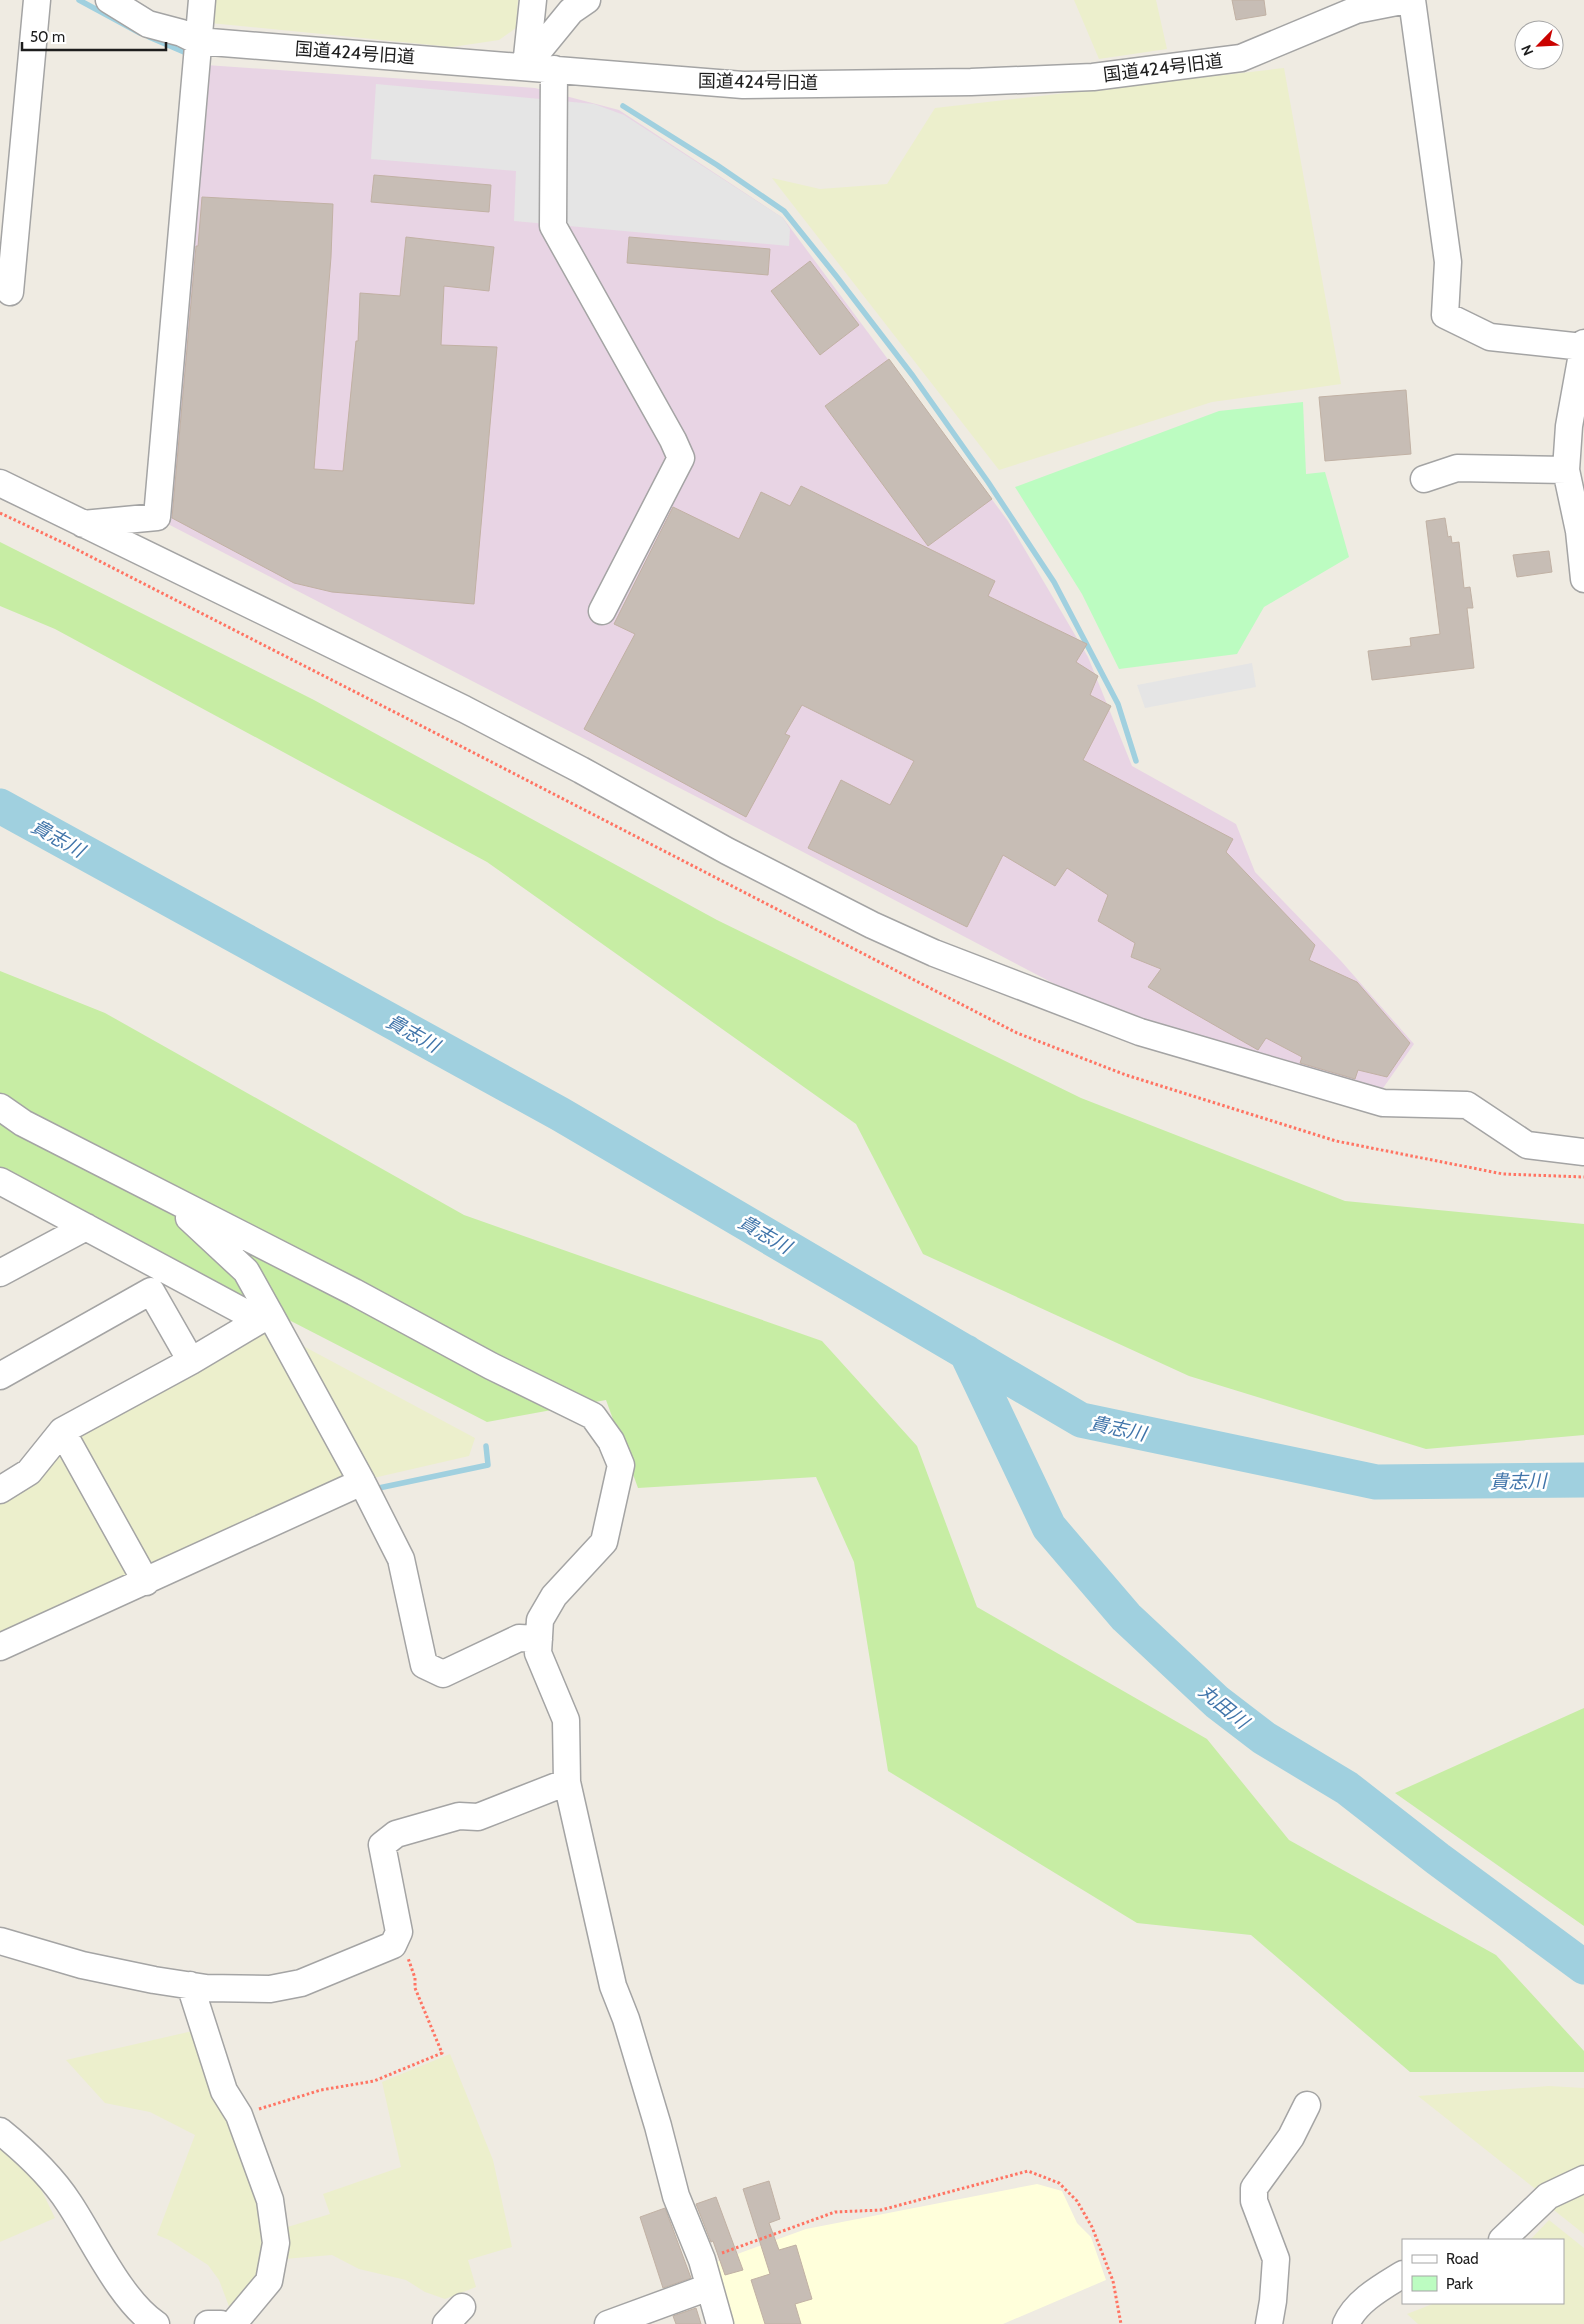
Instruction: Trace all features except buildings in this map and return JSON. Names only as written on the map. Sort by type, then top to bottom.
[{"type":"street","points":[[10,292],[37,0]]},
{"type":"street","name":"国道424号旧道","points":[[109,0],[148,24],[182,33],[198,41],[554,68],[742,85],[942,82],[1093,77],[1241,58],[1356,10],[1407,0]]},
{"type":"street","points":[[82,524],[157,518],[202,0]]},
{"type":"street","points":[[526,66],[532,0]]},
{"type":"street","points":[[526,66],[571,11],[587,0]]},
{"type":"street","points":[[1412,0],[1448,262],[1445,315],[1490,336],[1584,345],[1569,426],[1566,470],[1580,531],[1584,579]]},
{"type":"street","points":[[554,68],[553,226],[673,440],[681,458],[602,610]]},
{"type":"street","points":[[1424,479],[1457,468],[1566,470]]},
{"type":"street","points":[[0,483],[464,709],[590,775],[727,851],[872,925],[934,953],[1140,1032],[1384,1102],[1467,1105],[1527,1145],[1584,1152]]},
{"type":"street","points":[[0,1107],[23,1123],[354,1292],[491,1366],[593,1416],[611,1441],[621,1465],[604,1542],[554,1596],[540,1620],[538,1653],[566,1720],[567,1782],[613,1986],[626,2018],[658,2126],[676,2196],[702,2260],[720,2324]]},
{"type":"street","points":[[0,1181],[125,1248],[265,1317]]},
{"type":"street","points":[[177,1202],[185,1214],[246,1271],[265,1317],[362,1482],[401,1559],[424,1665],[443,1674],[519,1638],[539,1639]]},
{"type":"street","points":[[0,1273],[86,1227]]},
{"type":"street","points":[[125,1248],[191,1361]]},
{"type":"street","points":[[0,1376],[151,1291]]},
{"type":"street","points":[[0,1490],[29,1472],[62,1431],[191,1361],[265,1317]]},
{"type":"street","points":[[62,1431],[146,1582]]},
{"type":"street","points":[[0,1647],[362,1482]]},
{"type":"street","points":[[0,1941],[82,1965],[206,1988],[270,1989],[300,1983],[393,1945],[400,1932],[382,1845],[396,1834],[459,1816],[478,1817],[567,1782]]},
{"type":"street","points":[[190,1985],[224,2091],[239,2115],[270,2200],[276,2244],[269,2281],[233,2324]]},
{"type":"street","points":[[1269,2324],[1276,2260],[1254,2201],[1254,2188],[1291,2137],[1307,2104]]},
{"type":"street","points":[[0,2131],[29,2155],[68,2201],[143,2316],[156,2324]]},
{"type":"street","points":[[1503,2239],[1548,2196],[1584,2179]]},
{"type":"street","points":[[1346,2324],[1351,2313],[1376,2291],[1402,2275]]},
{"type":"street","points":[[608,2324],[709,2287]]},
{"type":"street","points":[[208,2324],[221,2324]]},
{"type":"path","points":[[239,2115],[321,2090],[374,2081],[442,2053],[415,1988],[416,1978],[400,1932]]},
{"type":"path","points":[[702,2260],[836,2212],[881,2210],[1028,2171],[1059,2183],[1077,2201],[1092,2227],[1112,2281],[1121,2324]]},
{"type":"shaded area","points":[[213,0],[518,0],[516,28],[499,40],[452,47],[210,23]]},
{"type":"shaded area","points":[[1074,0],[1156,0],[1167,49],[1099,59]]},
{"type":"shaded area","points":[[206,65],[535,88],[619,110],[783,218],[1008,521],[1088,657],[1132,766],[1236,824],[1255,872],[1341,961],[1414,1044],[1381,1091],[1289,1071],[1068,991],[763,831],[164,522]]},
{"type":"shaded area","points":[[1284,68],[1341,384],[1212,402],[999,470],[772,178],[820,189],[887,184],[935,108]]},
{"type":"shaded area","points":[[376,84],[594,104],[624,115],[783,218],[790,229],[789,246],[514,221],[516,171],[371,159]]},
{"type":"shaded area","points":[[1252,663],[1256,687],[1145,708],[1137,685]]},
{"type":"shaded area","points":[[264,1331],[277,1338],[354,1479],[149,1575],[71,1434]]},
{"type":"shaded area","points":[[292,1340],[475,1438],[469,1456],[369,1479]]},
{"type":"shaded area","points":[[63,1444],[136,1579],[0,1641],[0,1498]]},
{"type":"shaded area","points":[[197,2030],[261,2213],[264,2266],[230,2309],[219,2280],[208,2265],[169,2240],[157,2235],[195,2135],[150,2112],[105,2103],[66,2060]]},
{"type":"shaded area","points":[[450,2054],[493,2160],[512,2247],[468,2260],[476,2287],[445,2299],[425,2292],[406,2280],[359,2269],[332,2255],[284,2259],[281,2229],[330,2214],[323,2194],[401,2167],[382,2082]]},
{"type":"shaded area","points":[[1549,2086],[1584,2088],[1584,2170],[1538,2191],[1418,2096]]},
{"type":"shaded area","points":[[0,2147],[16,2157],[39,2185],[55,2218],[0,2242]]},
{"type":"shaded area","points":[[1037,2184],[1062,2191],[1077,2223],[1091,2237],[1106,2280],[1003,2324],[729,2324],[710,2264],[806,2229]]},
{"type":"shaded area","points":[[1584,2191],[1584,2234],[1550,2207]]},
{"type":"shaded area","points":[[1549,2220],[1584,2248],[1584,2324],[1418,2324],[1407,2314],[1432,2304],[1564,2304],[1564,2239],[1531,2239]]},
{"type":"green space","points":[[1303,402],[1306,474],[1325,472],[1349,557],[1264,607],[1237,654],[1119,669],[1082,594],[1015,487],[1219,411]]},
{"type":"green space","points":[[0,542],[314,700],[717,920],[1081,1098],[1345,1201],[1584,1224],[1584,1435],[1426,1449],[1189,1376],[923,1254],[856,1124],[487,862],[55,629],[0,606]]},
{"type":"green space","points":[[0,971],[105,1013],[464,1215],[822,1341],[917,1446],[977,1607],[1207,1739],[1289,1840],[1496,1955],[1584,2051],[1584,2072],[1410,2072],[1251,1935],[1137,1923],[888,1771],[854,1562],[816,1477],[638,1488],[606,1400],[487,1422],[0,1171]]},
{"type":"green space","points":[[1584,1708],[1584,1926],[1395,1793]]},
{"type":"waterway","points":[[79,0],[140,33]]},
{"type":"waterway","points":[[149,37],[184,52]]},
{"type":"waterway","points":[[623,106],[717,165],[784,211],[837,277],[913,376],[988,482],[1054,582],[1118,704],[1136,761]]},
{"type":"waterway","name":"貴志川","points":[[0,806],[560,1114],[1081,1420],[1376,1482],[1584,1480]]},
{"type":"waterway","name":"丸田川","points":[[966,1352],[1049,1527],[1126,1617],[1217,1702],[1264,1738],[1347,1788],[1438,1859],[1584,1967]]},
{"type":"waterway","points":[[374,1489],[488,1465],[486,1446]]}]
